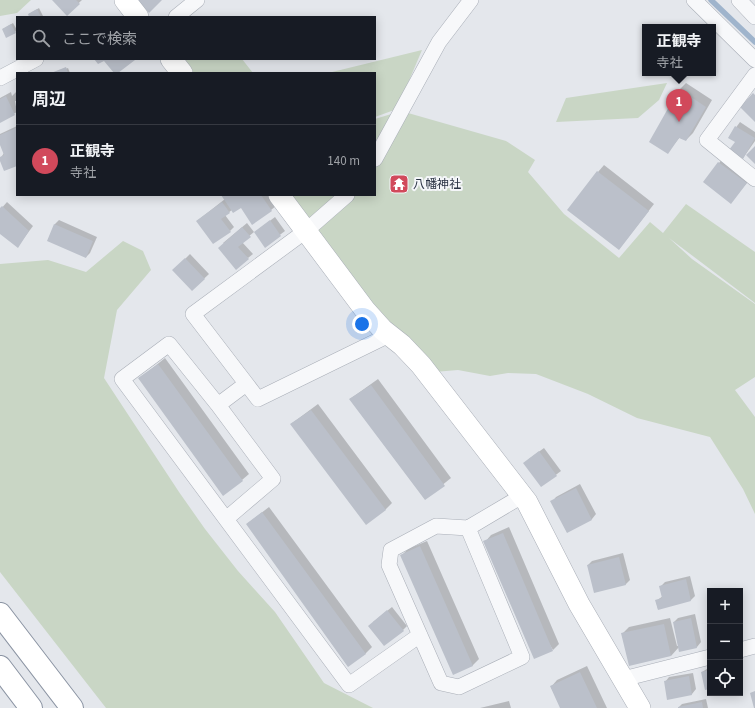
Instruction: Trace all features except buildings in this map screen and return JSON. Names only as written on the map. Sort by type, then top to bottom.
[{"type":"highway","points":[[0,614],[72,708]]},
{"type":"highway","points":[[0,666],[31,708]]},
{"type":"street","points":[[177,16],[197,0]]},
{"type":"street","points":[[376,157],[439,42],[471,0]]},
{"type":"street","points":[[694,0],[755,60]]},
{"type":"street","points":[[739,0],[755,17]]},
{"type":"street","points":[[0,78],[34,60]]},
{"type":"street","points":[[172,60],[181,72]]},
{"type":"street","points":[[755,75],[707,140],[755,179]]},
{"type":"street","points":[[280,196],[307,230],[365,310],[421,365],[522,496],[579,604],[640,708]]},
{"type":"street","points":[[346,196],[307,230],[194,314],[258,399],[389,335]]},
{"type":"street","points":[[226,519],[273,479],[218,404],[169,344],[122,379],[226,519],[349,684],[420,635]]},
{"type":"street","points":[[218,404],[246,384]]},
{"type":"street","points":[[468,528],[522,657],[459,687],[442,683],[389,565],[391,550],[436,526],[468,528],[522,496]]},
{"type":"street","points":[[743,649],[755,646]]},
{"type":"street","points":[[623,680],[707,658]]},
{"type":"green space","points":[[0,0],[31,0],[17,13],[0,16]]},
{"type":"green space","points":[[422,50],[397,109],[376,117],[376,72],[332,72]]},
{"type":"green space","points":[[183,60],[243,60],[252,72],[192,72]]},
{"type":"green space","points":[[667,83],[659,100],[638,118],[556,122],[566,98]]},
{"type":"green space","points":[[401,111],[506,141],[535,160],[528,172],[564,214],[619,258],[650,222],[663,233],[686,204],[755,252],[755,303],[669,238],[692,259],[755,304],[755,377],[735,390],[755,417],[755,514],[743,489],[710,437],[637,418],[588,394],[536,374],[508,373],[490,376],[458,370],[434,372],[408,346],[280,196],[376,196],[376,119]]},
{"type":"green space","points":[[123,241],[143,251],[151,270],[117,310],[104,378],[205,529],[238,571],[275,612],[324,683],[373,708],[106,708],[0,572],[0,264],[48,260],[86,272]]},
{"type":"waterway","points":[[711,0],[755,42]]},
{"type":"place","name":"正観寺","points":[[679,122]]},
{"type":"place","name":"八幡神社","points":[[399,184]]}]
